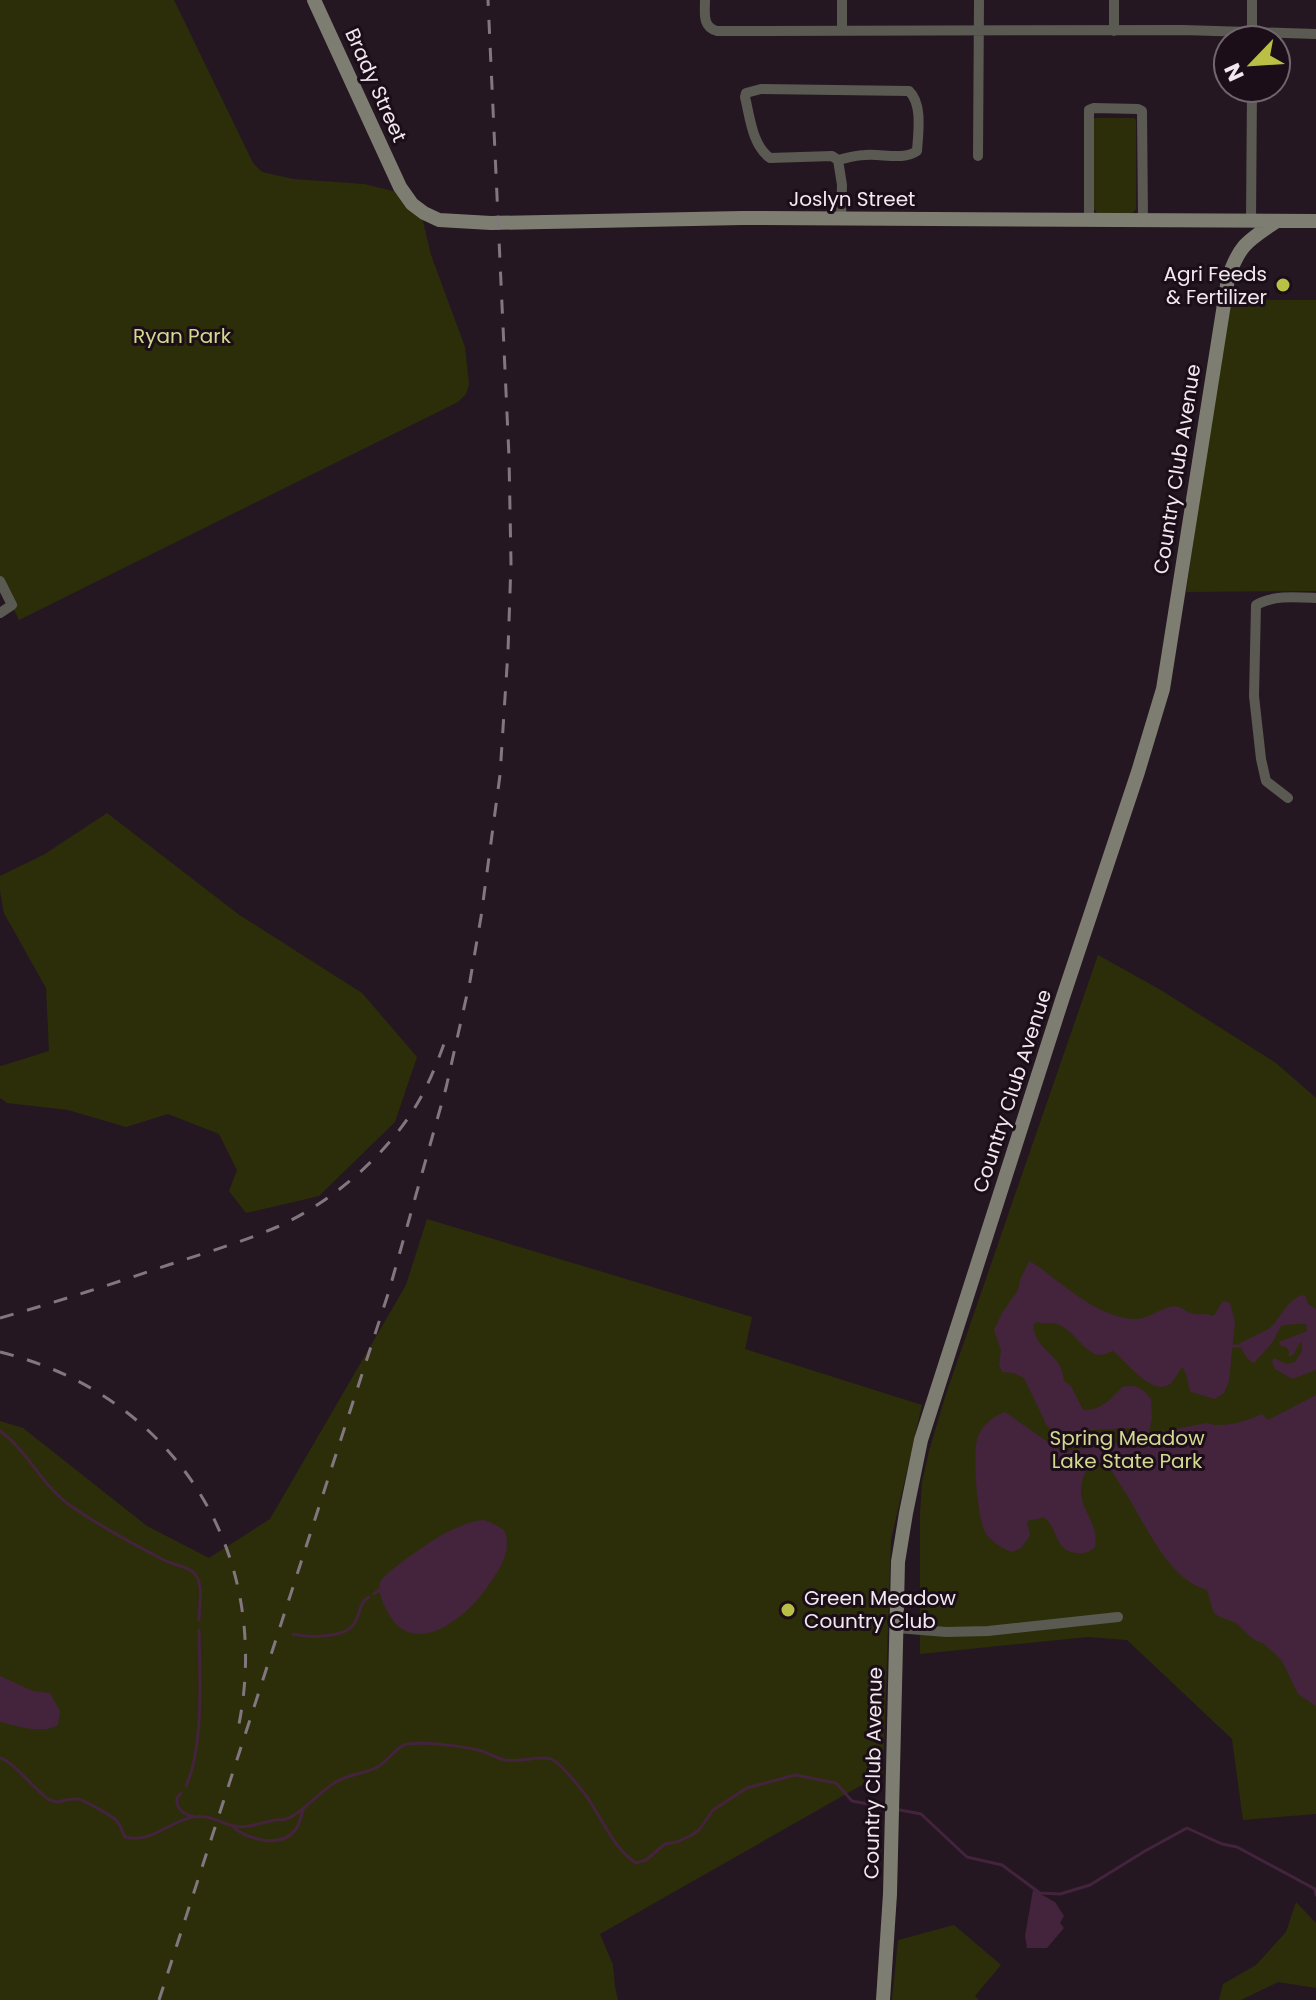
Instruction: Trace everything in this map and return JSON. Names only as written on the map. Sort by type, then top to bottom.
[{"type":"street","name":"Brady Street","points":[[314,0],[400,187]]},
{"type":"street","points":[[705,0],[708,27],[717,31],[1183,30],[1212,33]]},
{"type":"street","points":[[842,0],[842,30]]},
{"type":"street","points":[[978,156],[979,0]]},
{"type":"street","points":[[1114,0],[1114,31]]},
{"type":"street","points":[[1252,0],[1252,24]]},
{"type":"street","points":[[1292,35],[1316,34]]},
{"type":"street","points":[[838,160],[864,155],[903,157],[917,151],[915,96],[909,91],[761,89],[746,93],[756,141],[763,153],[770,158],[832,156],[838,160],[842,185],[841,219]]},
{"type":"street","points":[[1251,221],[1252,104]]},
{"type":"street","points":[[1089,220],[1089,110],[1094,108],[1142,111],[1143,220]]},
{"type":"street","name":"Joslyn Street","points":[[400,187],[412,204],[439,220],[497,223],[661,219],[1316,221]]},
{"type":"street","name":"Country Club Avenue","points":[[883,2000],[890,1894],[898,1562],[921,1440],[1163,689],[1228,279],[1245,243],[1277,221]]},
{"type":"street","points":[[0,581],[12,605],[0,613]]},
{"type":"street","points":[[1288,798],[1266,781],[1261,759],[1255,705],[1256,605],[1265,600],[1316,598]]},
{"type":"street","points":[[897,1628],[988,1631],[1118,1617]]},
{"type":"green space","name":"Ryan Park","points":[[0,0],[174,0],[253,163],[262,172],[293,179],[364,184],[397,192],[422,217],[431,255],[465,347],[469,384],[466,394],[458,402],[19,620],[0,581]]},
{"type":"green space","points":[[1096,118],[1136,120],[1136,209],[1132,214],[1097,213],[1094,209]]},
{"type":"green space","points":[[1229,300],[1316,300],[1316,591],[1186,592]]},
{"type":"green space","points":[[107,813],[238,914],[362,993],[417,1057],[395,1122],[319,1196],[246,1213],[229,1191],[237,1170],[219,1134],[168,1114],[126,1127],[68,1110],[7,1103],[0,1098],[0,1065],[49,1051],[46,988],[4,913],[0,876],[45,854]]},
{"type":"green space","name":"Spring Meadow Lake State Park","points":[[1098,955],[1159,989],[1276,1063],[1316,1098],[1316,1814],[1243,1820],[1232,1739],[1127,1640],[1088,1637],[920,1654],[920,1514],[922,1482],[929,1451]]},
{"type":"green space","name":"Green Meadow Country Club","points":[[427,1219],[752,1317],[745,1349],[922,1405],[891,1540],[883,1773],[600,1934],[613,1965],[618,2000],[0,2000],[0,1421],[23,1428],[147,1526],[209,1558],[270,1519],[406,1285]]},
{"type":"green space","points":[[1296,1902],[1316,1923],[1316,1988],[1278,1982],[1241,2000],[1219,2000],[1223,1984],[1256,1965],[1286,1932]]},
{"type":"green space","points":[[954,1925],[1001,1965],[975,1996],[979,2000],[892,2000],[898,1940]]},
{"type":"shaded area","points":[[1029,1261],[1091,1304],[1125,1318],[1143,1318],[1176,1306],[1191,1313],[1213,1316],[1220,1304],[1224,1301],[1230,1303],[1235,1322],[1229,1381],[1224,1393],[1215,1399],[1191,1392],[1182,1367],[1171,1383],[1164,1387],[1157,1386],[1140,1377],[1113,1351],[1095,1354],[1063,1327],[1055,1323],[1037,1322],[1033,1325],[1035,1334],[1059,1364],[1064,1381],[1071,1386],[1083,1410],[1101,1406],[1122,1387],[1135,1387],[1151,1399],[1149,1431],[1155,1433],[1206,1423],[1235,1423],[1262,1414],[1268,1420],[1316,1395],[1316,1706],[1298,1694],[1282,1661],[1274,1653],[1236,1623],[1218,1616],[1213,1611],[1207,1590],[1192,1584],[1168,1561],[1113,1473],[1103,1463],[1091,1465],[1082,1482],[1082,1500],[1096,1538],[1095,1547],[1091,1550],[1077,1553],[1064,1548],[1043,1517],[1027,1521],[1030,1536],[1020,1549],[1011,1552],[986,1534],[978,1501],[975,1456],[978,1436],[993,1418],[1005,1412],[1061,1451],[1101,1442],[1132,1443],[1138,1439],[1138,1432],[1133,1428],[1056,1432],[1047,1426],[1024,1378],[1002,1372],[999,1364],[1001,1350],[994,1330],[1018,1290]]},
{"type":"shaded area","points":[[1302,1295],[1316,1309],[1316,1370],[1292,1379],[1275,1369],[1272,1361],[1274,1358],[1286,1364],[1295,1362],[1302,1351],[1302,1342],[1289,1357],[1289,1351],[1279,1342],[1307,1331],[1306,1324],[1281,1326],[1272,1343],[1254,1363],[1240,1343],[1270,1328],[1288,1305]]},
{"type":"shaded area","points":[[484,1520],[504,1530],[507,1545],[501,1566],[479,1598],[454,1621],[425,1634],[411,1633],[398,1626],[381,1597],[379,1586],[383,1578],[437,1538],[460,1526]]},
{"type":"shaded area","points":[[0,1676],[33,1691],[50,1693],[60,1711],[58,1725],[38,1730],[0,1722]]},
{"type":"shaded area","points":[[1033,1890],[1055,1902],[1064,1916],[1060,1923],[1064,1928],[1047,1948],[1027,1948],[1025,1936]]},
{"type":"waterway","points":[[1233,1346],[1240,1346]]},
{"type":"waterway","points":[[0,1431],[68,1504],[139,1547],[193,1572],[200,1588],[199,1620]]},
{"type":"waterway","points":[[374,1594],[379,1590]]},
{"type":"waterway","points":[[293,1634],[317,1636],[343,1632],[354,1624],[363,1602],[369,1597]]},
{"type":"waterway","points":[[186,1786],[196,1752],[198,1731],[199,1630]]},
{"type":"waterway","points":[[0,1758],[11,1764],[48,1799],[86,1802],[116,1820],[125,1837],[134,1838],[152,1835],[185,1819],[199,1816],[239,1827],[286,1819],[336,1782],[376,1768],[404,1745],[420,1743],[475,1749],[505,1760],[553,1760],[580,1788],[616,1843],[636,1863],[646,1860],[665,1844],[692,1835],[713,1810],[747,1788],[795,1775],[836,1783],[852,1801],[884,1807]]},
{"type":"waterway","points":[[181,1793],[177,1798],[179,1808],[193,1816]]},
{"type":"waterway","points":[[234,1828],[257,1839],[282,1839],[296,1829],[303,1810]]},
{"type":"waterway","points":[[900,1810],[921,1814],[967,1857],[1002,1865],[1040,1893],[1060,1894],[1090,1885],[1187,1828],[1222,1844],[1237,1847],[1315,1889],[1316,1895]]},
{"type":"railway","points":[[159,2000],[389,1291],[446,1088],[481,917],[500,775],[511,563],[488,0]]},
{"type":"railway","points":[[0,1318],[237,1242],[277,1227],[317,1205],[356,1176],[405,1123],[426,1087],[448,1032]]},
{"type":"railway","points":[[0,1352],[61,1373],[115,1403],[160,1442],[197,1488],[224,1541],[240,1598],[246,1660],[239,1724]]},
{"type":"place","name":"Agri Feeds & Fertilizer","points":[[1283,285]]},
{"type":"place","name":"Green Meadow Country Club","points":[[788,1610]]}]
